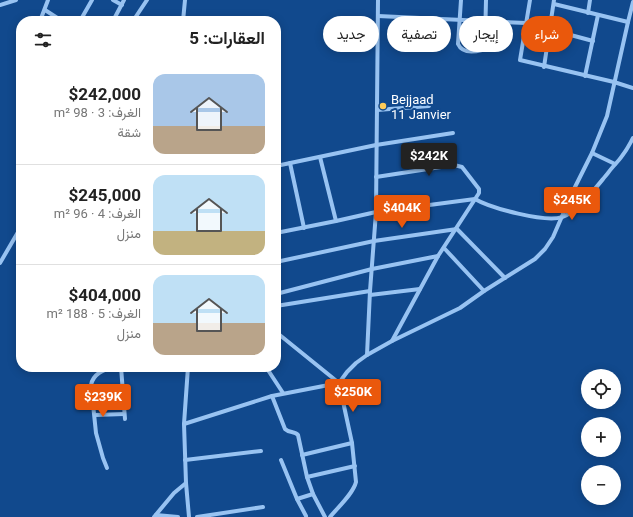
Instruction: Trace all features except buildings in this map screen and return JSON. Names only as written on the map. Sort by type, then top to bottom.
[{"type":"street","points":[[0,5],[16,0]]},
{"type":"street","points":[[42,16],[48,0]]},
{"type":"street","points":[[83,16],[92,0]]},
{"type":"street","points":[[113,0],[122,5]]},
{"type":"street","points":[[116,16],[124,0]]},
{"type":"street","points":[[136,16],[147,0]]},
{"type":"street","points":[[183,16],[184,0]]},
{"type":"street","points":[[378,0],[378,16]]},
{"type":"street","points":[[460,16],[461,0]]},
{"type":"street","points":[[486,0],[486,16]]},
{"type":"street","points":[[527,16],[530,0]]},
{"type":"street","points":[[588,13],[590,0]]},
{"type":"street","points":[[552,16],[554,2],[588,13],[628,22]]},
{"type":"street","points":[[184,424],[283,393],[339,383],[356,363],[367,355],[392,341],[460,308],[535,259],[553,238],[572,191],[592,153],[607,116],[633,2]]},
{"type":"street","points":[[45,10],[54,16]]},
{"type":"street","points":[[585,76],[598,15]]},
{"type":"street","points":[[379,16],[459,20]]},
{"type":"street","points":[[459,32],[459,46]]},
{"type":"street","points":[[573,36],[593,41]]},
{"type":"street","points":[[367,355],[376,212],[378,52]]},
{"type":"street","points":[[521,52],[520,60],[544,67],[614,82],[633,88]]},
{"type":"street","points":[[544,67],[546,52]]},
{"type":"street","points":[[377,110],[429,106]]},
{"type":"street","points":[[281,165],[376,144],[453,133]]},
{"type":"street","points":[[281,232],[376,212],[475,199],[482,203],[518,214],[561,218],[571,213],[580,204],[621,158],[633,138]]},
{"type":"street","points":[[592,153],[615,164]]},
{"type":"street","points":[[320,157],[336,221]]},
{"type":"street","points":[[290,163],[304,228]]},
{"type":"street","points":[[376,177],[454,165],[462,168],[479,189],[479,193],[457,229],[438,256],[392,341]]},
{"type":"street","points":[[457,229],[505,278]]},
{"type":"street","points":[[281,261],[374,241],[457,229]]},
{"type":"street","points":[[0,263],[16,236]]},
{"type":"street","points":[[444,248],[484,291]]},
{"type":"street","points":[[281,293],[372,269],[438,256]]},
{"type":"street","points":[[281,305],[370,293],[420,289]]},
{"type":"street","points":[[281,336],[339,383],[352,443],[356,478],[355,486],[330,517]]},
{"type":"street","points":[[100,372],[95,376],[91,385],[96,433],[107,468]]},
{"type":"street","points":[[121,372],[125,419]]},
{"type":"street","points":[[188,372],[184,424],[189,517]]},
{"type":"street","points":[[269,372],[283,393]]},
{"type":"street","points":[[92,391],[123,390]]},
{"type":"street","points":[[272,396],[286,429],[289,432],[296,433],[298,435],[307,477],[313,494],[325,517]]},
{"type":"street","points":[[95,415],[124,414]]},
{"type":"street","points":[[302,455],[352,443]]},
{"type":"street","points":[[185,460],[261,451]]},
{"type":"street","points":[[281,460],[297,499],[306,516]]},
{"type":"street","points":[[307,477],[355,466]]},
{"type":"street","points":[[155,516],[174,493],[186,483]]},
{"type":"street","points":[[297,499],[313,494]]},
{"type":"street","points":[[197,517],[263,507]]},
{"type":"street","points":[[155,516],[178,517]]},
{"type":"place","name":"Bejjaad 11 Janvier","points":[[383,106]]}]
